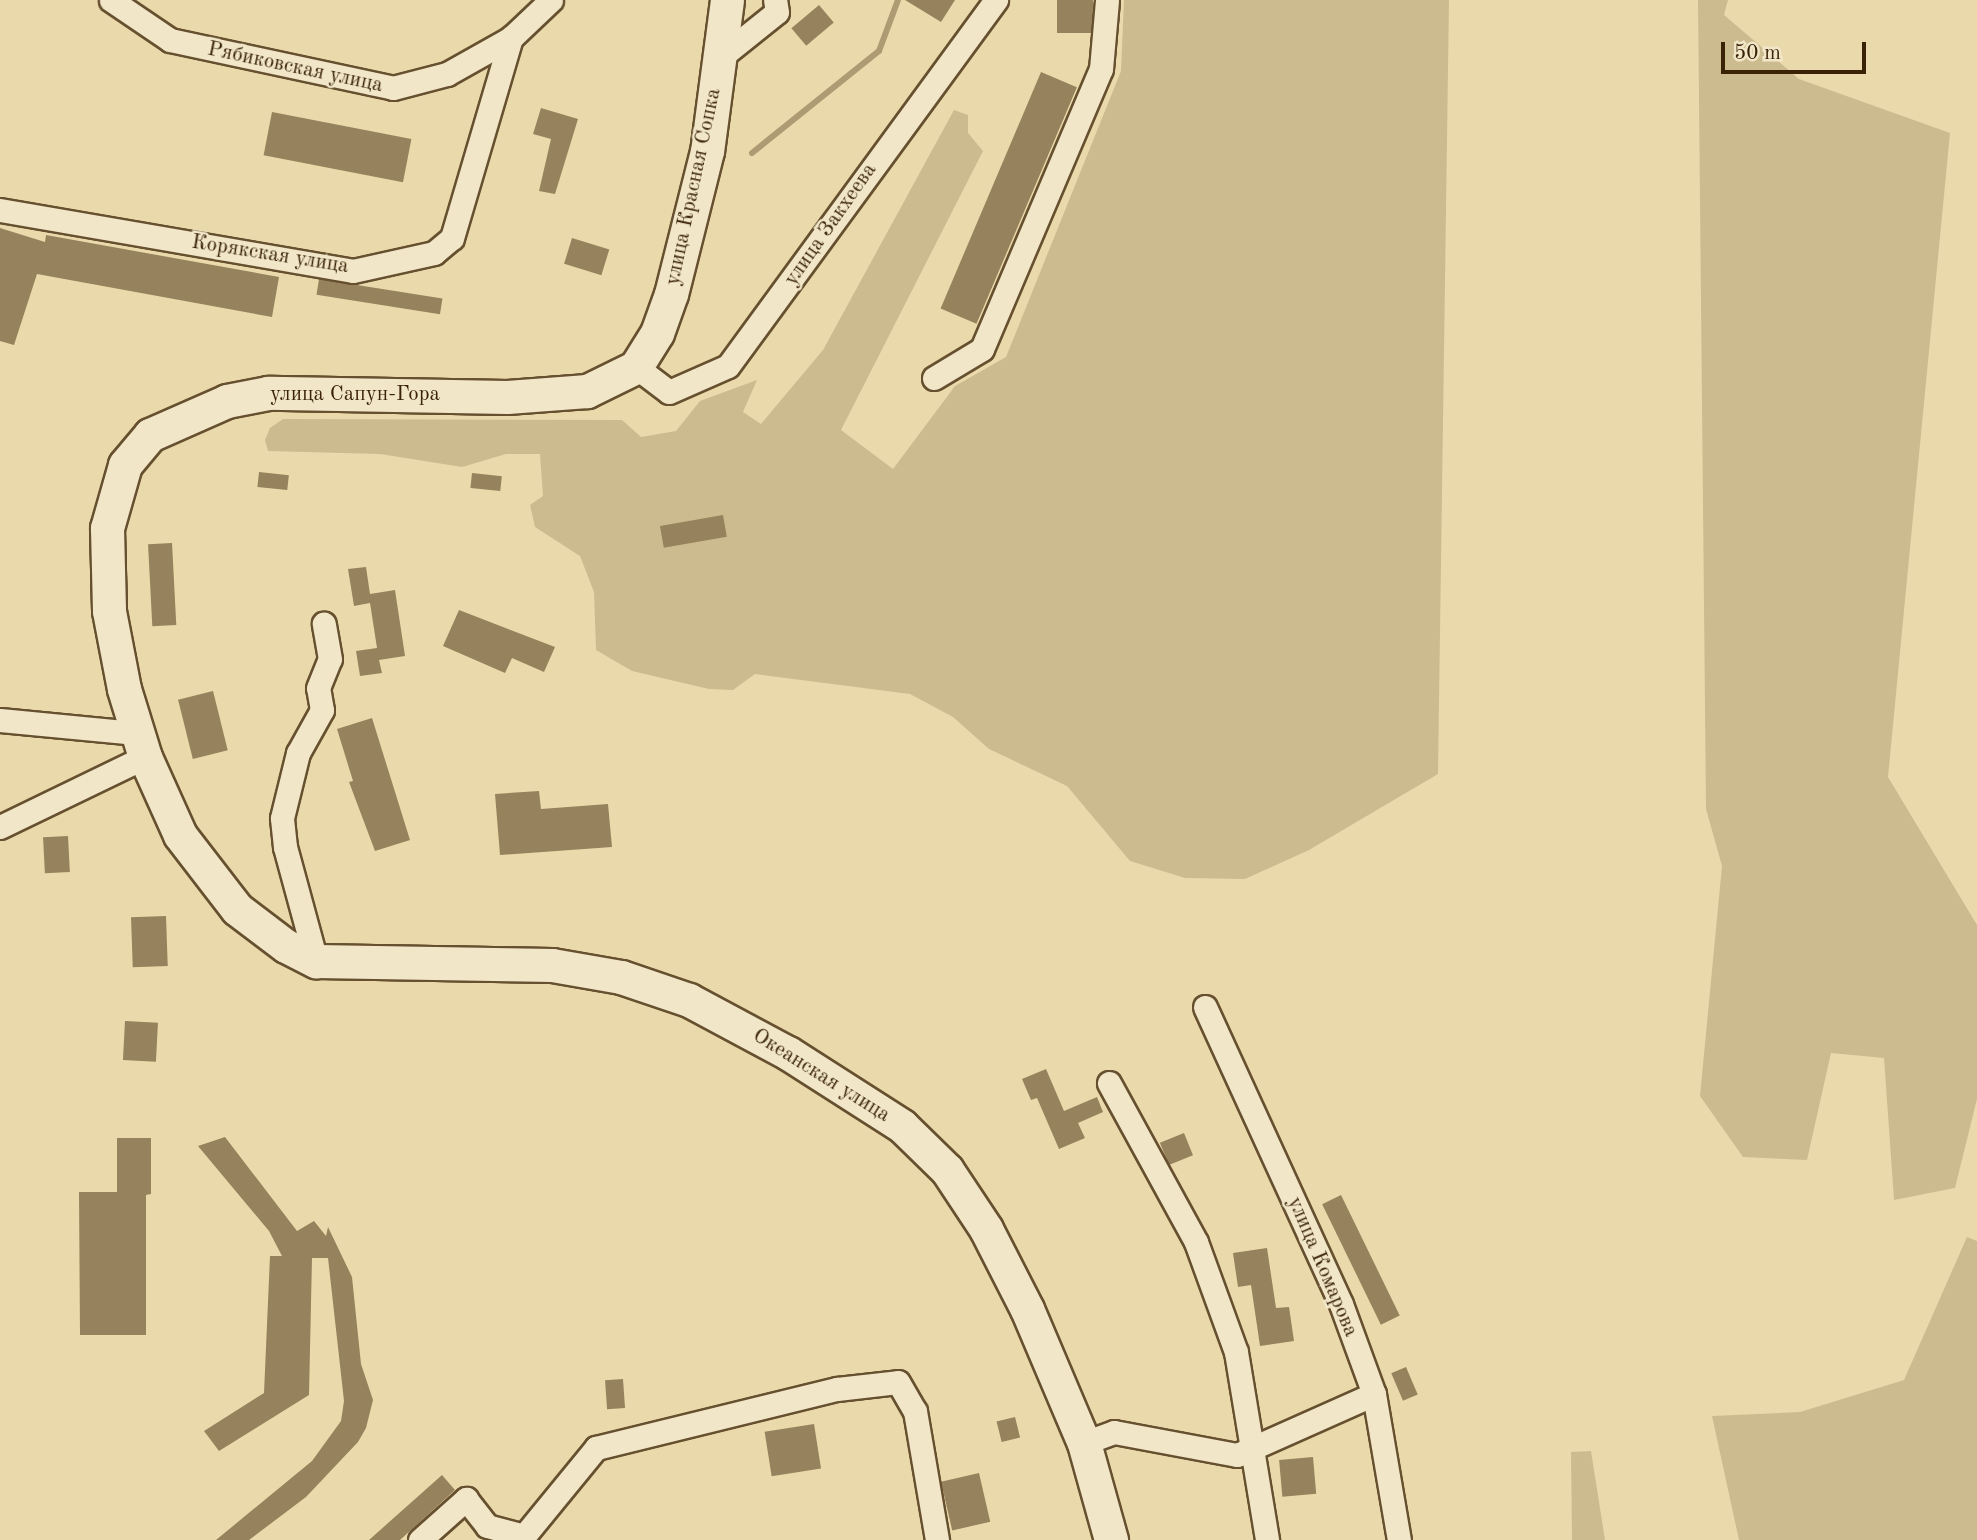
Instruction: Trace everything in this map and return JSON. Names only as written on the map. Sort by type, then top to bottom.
[{"type":"main road","name":"улица Красная Сопка","points":[[636,367],[657,333],[671,294],[707,151],[722,56],[727,0]]},
{"type":"main road","name":"улица Сапун-Гора","points":[[286,946],[237,909],[195,857],[140,745],[109,611],[107,528],[125,465],[150,435],[227,401],[268,393],[507,397],[587,391],[636,367]]},
{"type":"main road","name":"Океанская улица","points":[[286,946],[316,961],[552,965],[621,977],[689,1000],[788,1052],[902,1126],[947,1170],[986,1228],[1027,1309],[1084,1443],[1111,1540]]},
{"type":"street","name":"Рябиковская улица","points":[[111,0],[170,40],[393,88],[447,74],[511,38],[551,0]]},
{"type":"street","name":"улица Закхеева","points":[[636,367],[669,391],[728,366],[969,30],[996,0]]},
{"type":"street","points":[[934,378],[982,349],[1101,69],[1107,0]]},
{"type":"street","points":[[722,56],[776,6]]},
{"type":"street","name":"Корякская улица","points":[[0,210],[353,271],[434,253],[452,238],[511,38]]},
{"type":"street","points":[[316,961],[285,847],[282,818],[298,752],[322,710],[318,688],[330,659],[324,624]]},
{"type":"street","points":[[0,720],[140,745]]},
{"type":"street","points":[[0,827],[140,745]]},
{"type":"street","name":"улица Комарова","points":[[1205,1007],[1341,1304],[1374,1394],[1399,1540]]},
{"type":"street","points":[[1109,1083],[1196,1242],[1236,1352],[1254,1444],[1266,1540]]},
{"type":"street","points":[[420,1540],[466,1499],[487,1526],[524,1536],[596,1448],[837,1389],[898,1382],[915,1411],[937,1540]]},
{"type":"street","points":[[1084,1443],[1114,1432],[1237,1455],[1254,1444],[1374,1394]]},
{"type":"shaded area","points":[[1124,0],[1449,0],[1438,774],[1309,850],[1245,879],[1185,878],[1130,861],[1067,786],[989,749],[953,717],[910,694],[755,674],[733,690],[709,689],[632,671],[596,650],[594,592],[580,556],[535,527],[530,505],[543,496],[540,454],[506,454],[462,467],[380,454],[268,451],[265,440],[270,428],[283,419],[622,420],[641,437],[676,431],[700,401],[757,380],[743,412],[761,424],[823,350],[954,110],[968,115],[968,133],[983,151],[841,430],[893,469],[955,386],[1006,357],[1121,71]]},
{"type":"shaded area","points":[[1698,0],[1728,0],[1724,15],[1799,79],[1950,133],[1888,777],[1977,925],[1977,1099],[1955,1188],[1894,1200],[1884,1058],[1831,1053],[1807,1160],[1743,1157],[1700,1096],[1722,866],[1706,809]]},
{"type":"shaded area","points":[[1967,1237],[1977,1241],[1977,1540],[1739,1540],[1712,1416],[1800,1412],[1904,1380]]},
{"type":"shaded area","points":[[1591,1451],[1605,1540],[1572,1540],[1571,1452]]},
{"type":"building","points":[[905,0],[955,0],[941,22]]},
{"type":"building","points":[[1057,0],[1093,0],[1093,33],[1057,33]]},
{"type":"building","points":[[819,5],[834,23],[806,46],[791,28]]},
{"type":"building","points":[[1041,72],[1077,87],[976,324],[941,309]]},
{"type":"building","points":[[541,108],[578,119],[555,194],[539,191],[551,139],[533,134]]},
{"type":"building","points":[[272,112],[411,139],[403,182],[264,155]]},
{"type":"building","points":[[0,228],[45,242],[46,235],[279,277],[272,317],[37,274],[14,345],[0,341]]},
{"type":"building","points":[[572,238],[609,249],[601,275],[564,264]]},
{"type":"building","points":[[319,279],[442,299],[440,314],[316,295]]},
{"type":"building","points":[[259,472],[289,475],[287,490],[257,487]]},
{"type":"building","points":[[472,473],[502,476],[500,491],[470,488]]},
{"type":"building","points":[[723,515],[727,537],[664,548],[660,526]]},
{"type":"building","points":[[172,543],[176,625],[152,626],[148,544]]},
{"type":"building","points":[[366,567],[370,594],[395,590],[405,656],[379,660],[382,673],[360,676],[356,651],[377,648],[370,603],[354,606],[348,569]]},
{"type":"building","points":[[459,610],[555,647],[544,672],[512,658],[505,673],[443,646]]},
{"type":"building","points":[[213,691],[228,750],[193,759],[178,700]]},
{"type":"building","points":[[372,718],[410,840],[375,851],[349,782],[353,781],[337,729]]},
{"type":"building","points":[[539,791],[541,809],[608,804],[612,847],[500,855],[495,794]]},
{"type":"building","points":[[68,836],[70,872],[45,873],[43,837]]},
{"type":"building","points":[[166,916],[168,966],[133,967],[131,917]]},
{"type":"building","points":[[125,1021],[158,1023],[156,1062],[123,1060]]},
{"type":"building","points":[[1046,1069],[1064,1111],[1097,1097],[1103,1112],[1078,1123],[1085,1138],[1059,1149],[1037,1098],[1031,1100],[1022,1079]]},
{"type":"building","points":[[1184,1133],[1193,1155],[1169,1165],[1160,1143]]},
{"type":"building","points":[[225,1137],[297,1231],[314,1221],[326,1236],[328,1227],[352,1277],[361,1364],[373,1400],[366,1428],[358,1442],[306,1497],[249,1540],[216,1540],[312,1461],[341,1421],[344,1401],[328,1258],[312,1258],[309,1395],[219,1451],[204,1431],[264,1393],[270,1256],[282,1256],[269,1231],[198,1146]]},
{"type":"building","points":[[117,1138],[151,1138],[151,1194],[146,1195],[146,1335],[80,1335],[79,1192],[117,1192]]},
{"type":"building","points":[[1341,1195],[1400,1315],[1381,1325],[1322,1204]]},
{"type":"building","points":[[1267,1248],[1276,1308],[1289,1307],[1294,1341],[1260,1346],[1251,1285],[1238,1287],[1233,1253]]},
{"type":"building","points":[[1406,1367],[1418,1395],[1403,1401],[1391,1373]]},
{"type":"building","points":[[623,1379],[625,1408],[607,1409],[605,1380]]},
{"type":"building","points":[[1015,1417],[1020,1437],[1002,1442],[997,1422]]},
{"type":"building","points":[[814,1424],[821,1468],[772,1476],[765,1432]]},
{"type":"building","points":[[1313,1457],[1316,1494],[1282,1497],[1279,1460]]},
{"type":"building","points":[[979,1473],[990,1522],[952,1530],[941,1482]]},
{"type":"building","points":[[442,1475],[455,1490],[400,1540],[369,1540]]},
{"type":"waterway","points":[[752,153],[879,51],[898,0]]}]
